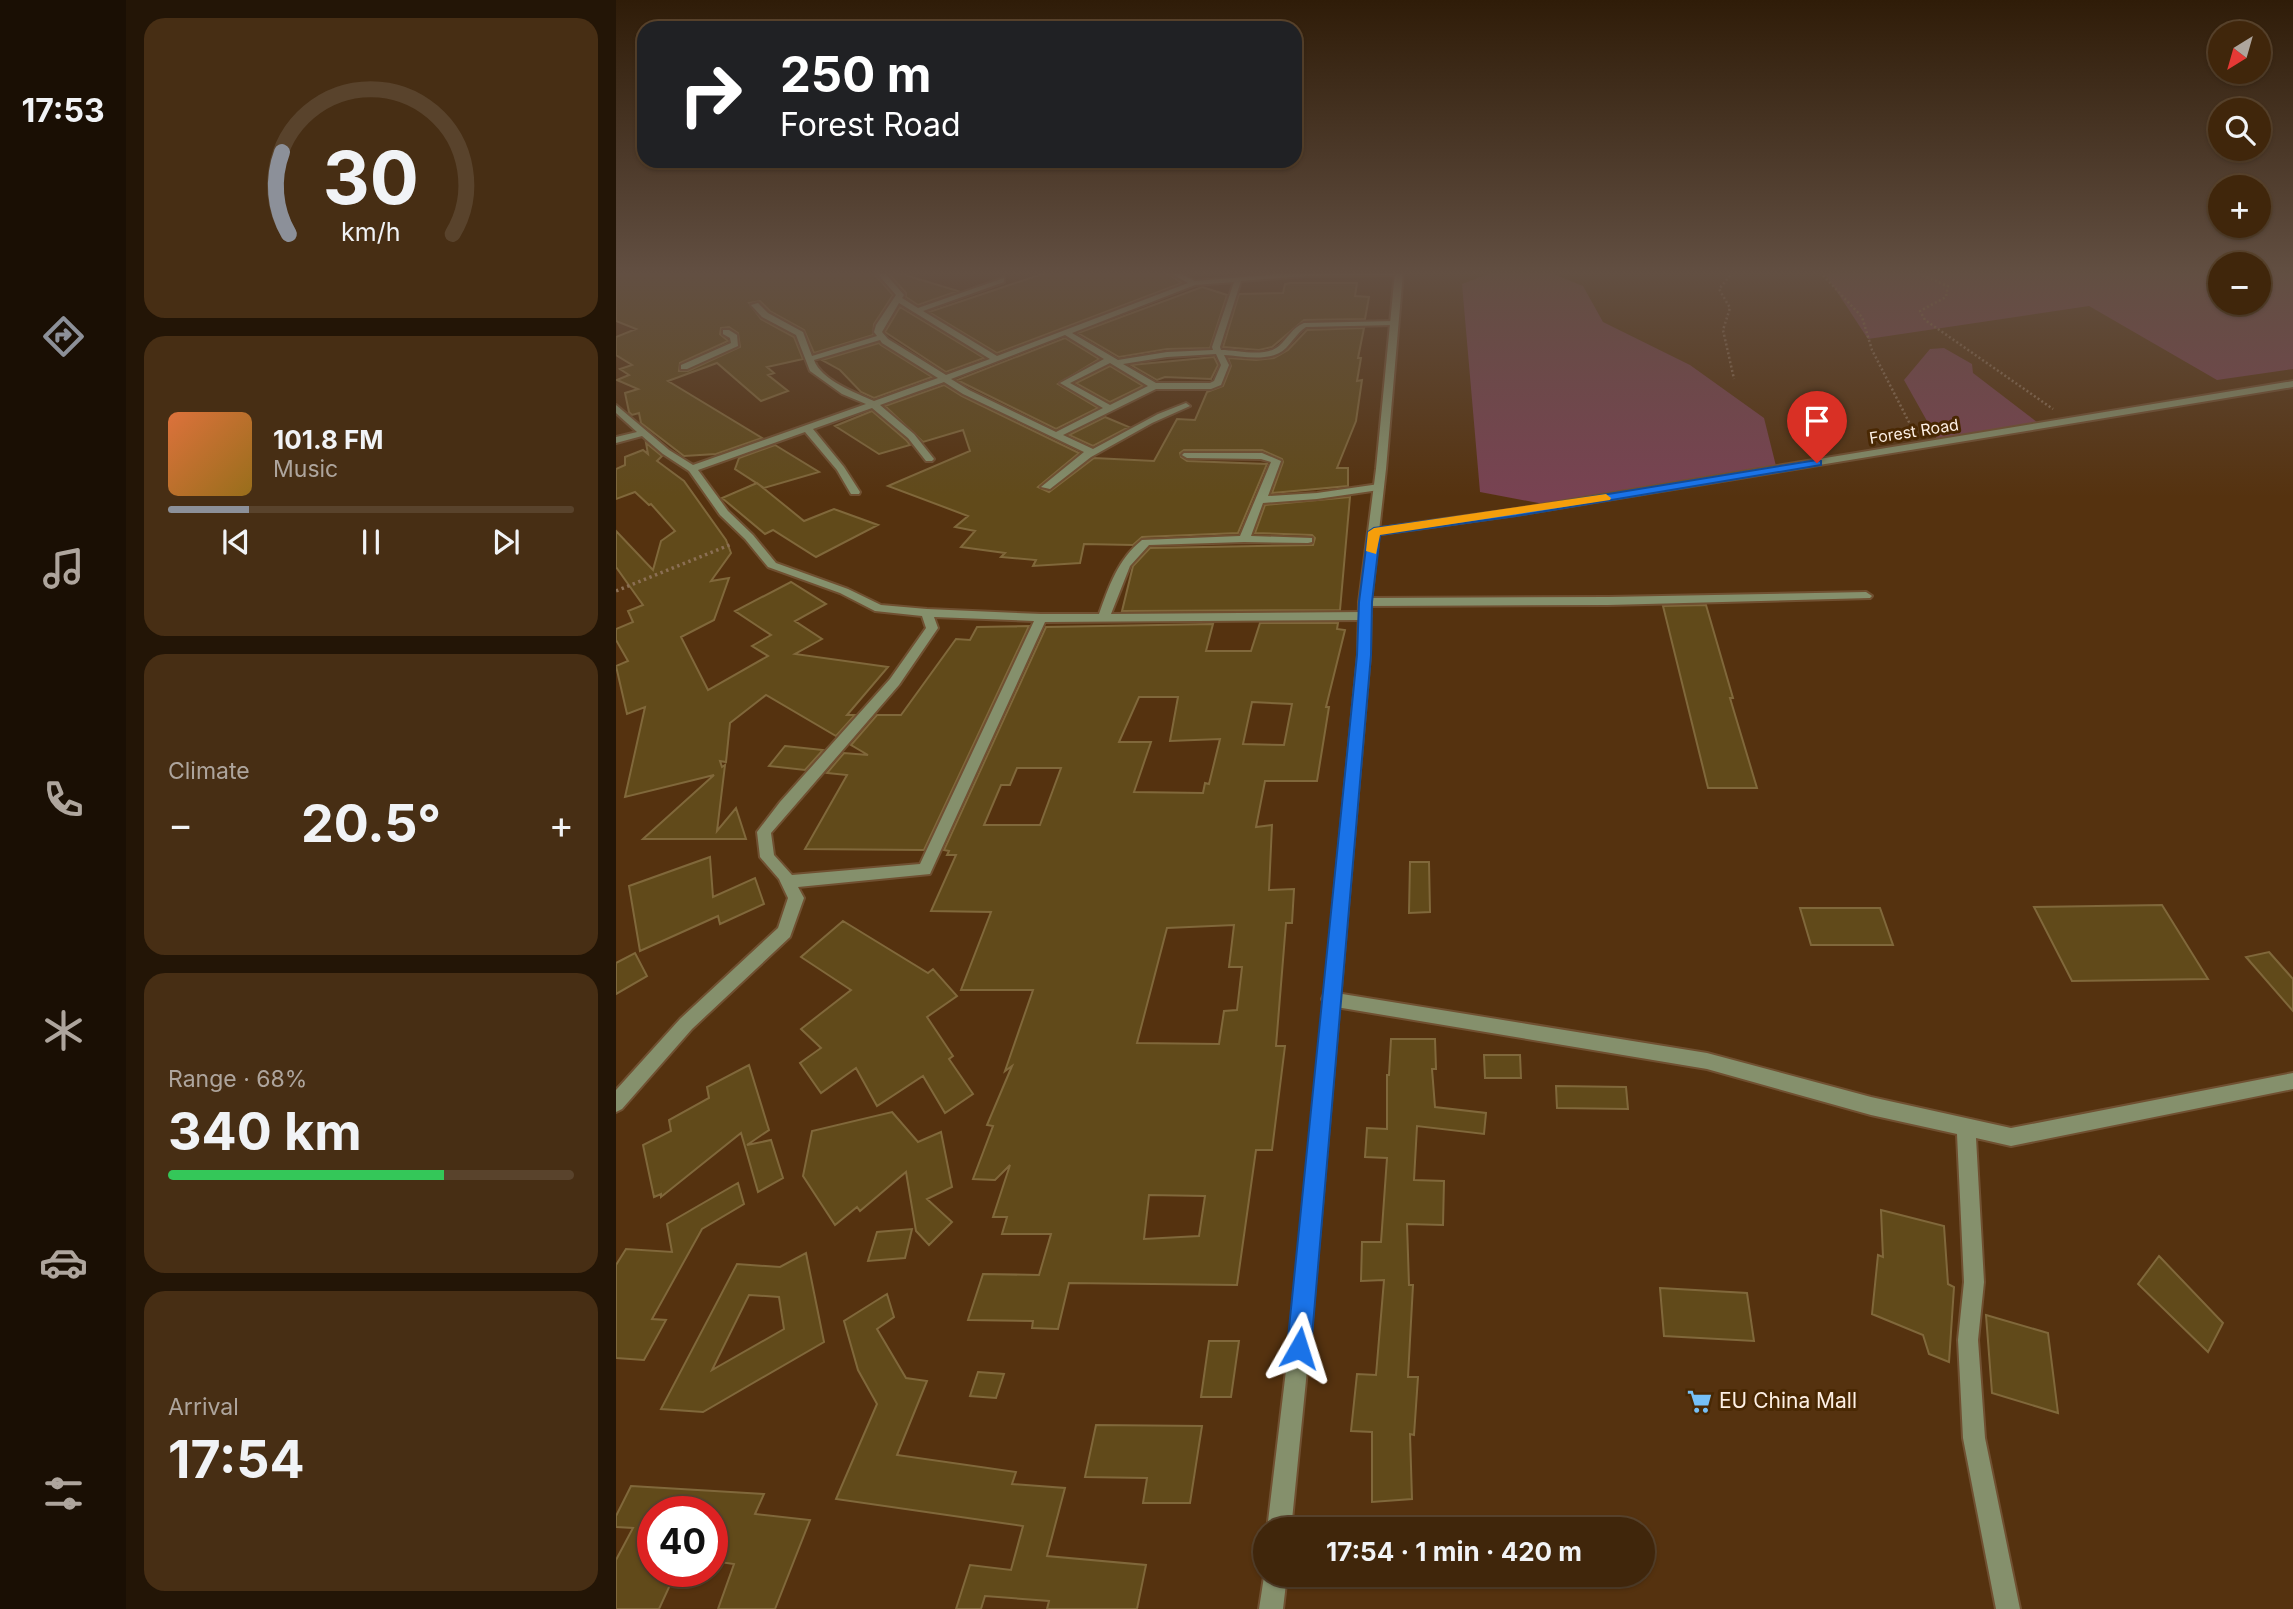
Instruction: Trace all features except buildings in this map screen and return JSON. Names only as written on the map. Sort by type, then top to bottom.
[{"type":"street","points":[[684,367],[729,347]]},
{"type":"street","points":[[805,347],[813,369],[845,392],[872,403],[911,436],[929,460]]},
{"type":"street","points":[[810,359],[848,347]]},
{"type":"street","points":[[896,347],[966,392],[1087,447],[1091,454]]},
{"type":"street","points":[[977,347],[996,359]]},
{"type":"street","points":[[692,468],[1026,347]]},
{"type":"street","points":[[1090,347],[1154,386]]},
{"type":"street","points":[[1058,434],[1154,386],[1216,385],[1225,365],[1217,352],[1218,347]]},
{"type":"street","points":[[1109,408],[1064,383],[1114,361],[1147,355],[1274,352],[1282,347]]},
{"type":"street","points":[[1280,1517],[1302,1320],[1356,744],[1365,609],[1392,347]]},
{"type":"street","name":"Forest Road","points":[[1374,532],[1516,512],[2293,384]]},
{"type":"street","points":[[1046,487],[1091,454],[1124,438],[1144,422],[1186,406]]},
{"type":"street","points":[[616,408],[643,433],[692,468],[724,513],[772,565],[844,591],[879,608],[1041,618],[1866,596]]},
{"type":"street","points":[[806,427],[841,469],[855,492]]},
{"type":"street","points":[[616,440],[643,433]]},
{"type":"street","points":[[1187,455],[1262,456],[1276,461],[1244,539]]},
{"type":"street","points":[[1262,499],[1317,496],[1379,487]]},
{"type":"street","points":[[1104,617],[1124,564],[1133,551],[1146,542],[1308,540]]},
{"type":"street","points":[[616,1103],[686,1024],[784,932],[796,898],[787,882],[766,857],[764,832],[785,804],[850,734],[916,656],[932,628],[927,613]]},
{"type":"street","points":[[787,882],[925,870],[1041,618]]},
{"type":"street","points":[[1330,999],[1707,1060],[1871,1106],[2011,1137],[2293,1081]]},
{"type":"street","points":[[1966,1128],[1974,1282],[1968,1340],[1974,1438],[2008,1609]]},
{"type":"street","points":[[1271,1609],[1274,1587]]},
{"type":"path","points":[[1727,347],[1734,379]]},
{"type":"path","points":[[1871,347],[1921,446]]},
{"type":"path","points":[[1964,347],[2071,421]]},
{"type":"path","points":[[616,591],[749,537]]},
{"type":"shaded area","points":[[1467,347],[1654,347],[1690,365],[1764,418],[1776,466],[1549,505],[1480,492]]},
{"type":"shaded area","points":[[2160,347],[2293,347],[2293,369],[2217,380]]},
{"type":"shaded area","points":[[1944,348],[1972,364],[1973,373],[2046,429],[1941,446],[1904,380],[1930,349]]},
{"type":"slow traffic","points":[[1372,551],[1374,532],[1606,498]]},
{"type":"place","name":"EU China Mall","points":[[1699,1401]]},
{"type":"route","points":[[1299,1348],[1364,655],[1365,602],[1374,532],[1817,463]]}]
